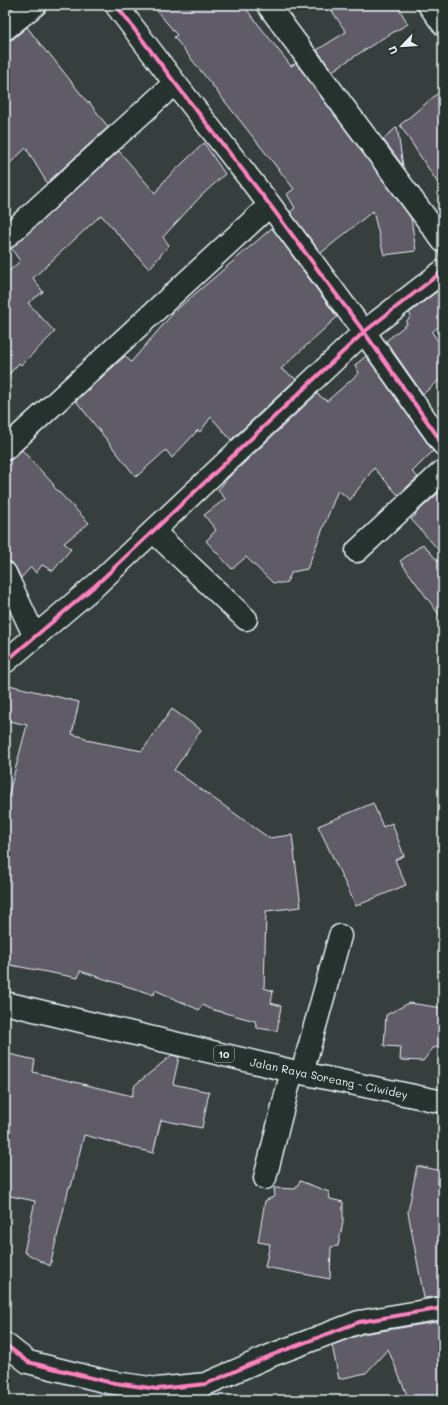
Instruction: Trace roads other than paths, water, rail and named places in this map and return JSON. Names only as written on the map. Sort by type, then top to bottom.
[{"type":"main road","points":[[5,9],[23,5]]},
{"type":"main road","points":[[5,29],[35,5]]},
{"type":"main road","points":[[116,5],[270,205],[364,332],[443,444]]},
{"type":"main road","points":[[268,5],[443,241]]},
{"type":"main road","points":[[429,5],[443,24]]},
{"type":"main road","points":[[5,238],[175,83]]},
{"type":"main road","points":[[5,449],[270,205]]},
{"type":"main road","points":[[5,662],[97,584],[364,332],[443,271]]},
{"type":"main road","points":[[357,551],[443,471]]},
{"type":"main road","points":[[153,531],[246,619]]},
{"type":"main road","points":[[5,573],[35,637]]},
{"type":"main road","points":[[264,1178],[340,936]]},
{"type":"main road","name":"Jalan Raya Soreang - Ciwidey","points":[[5,1003],[297,1072],[443,1102]]},
{"type":"main road","points":[[5,1344],[28,1362],[108,1382],[157,1388],[206,1384],[359,1322],[443,1308]]}]
